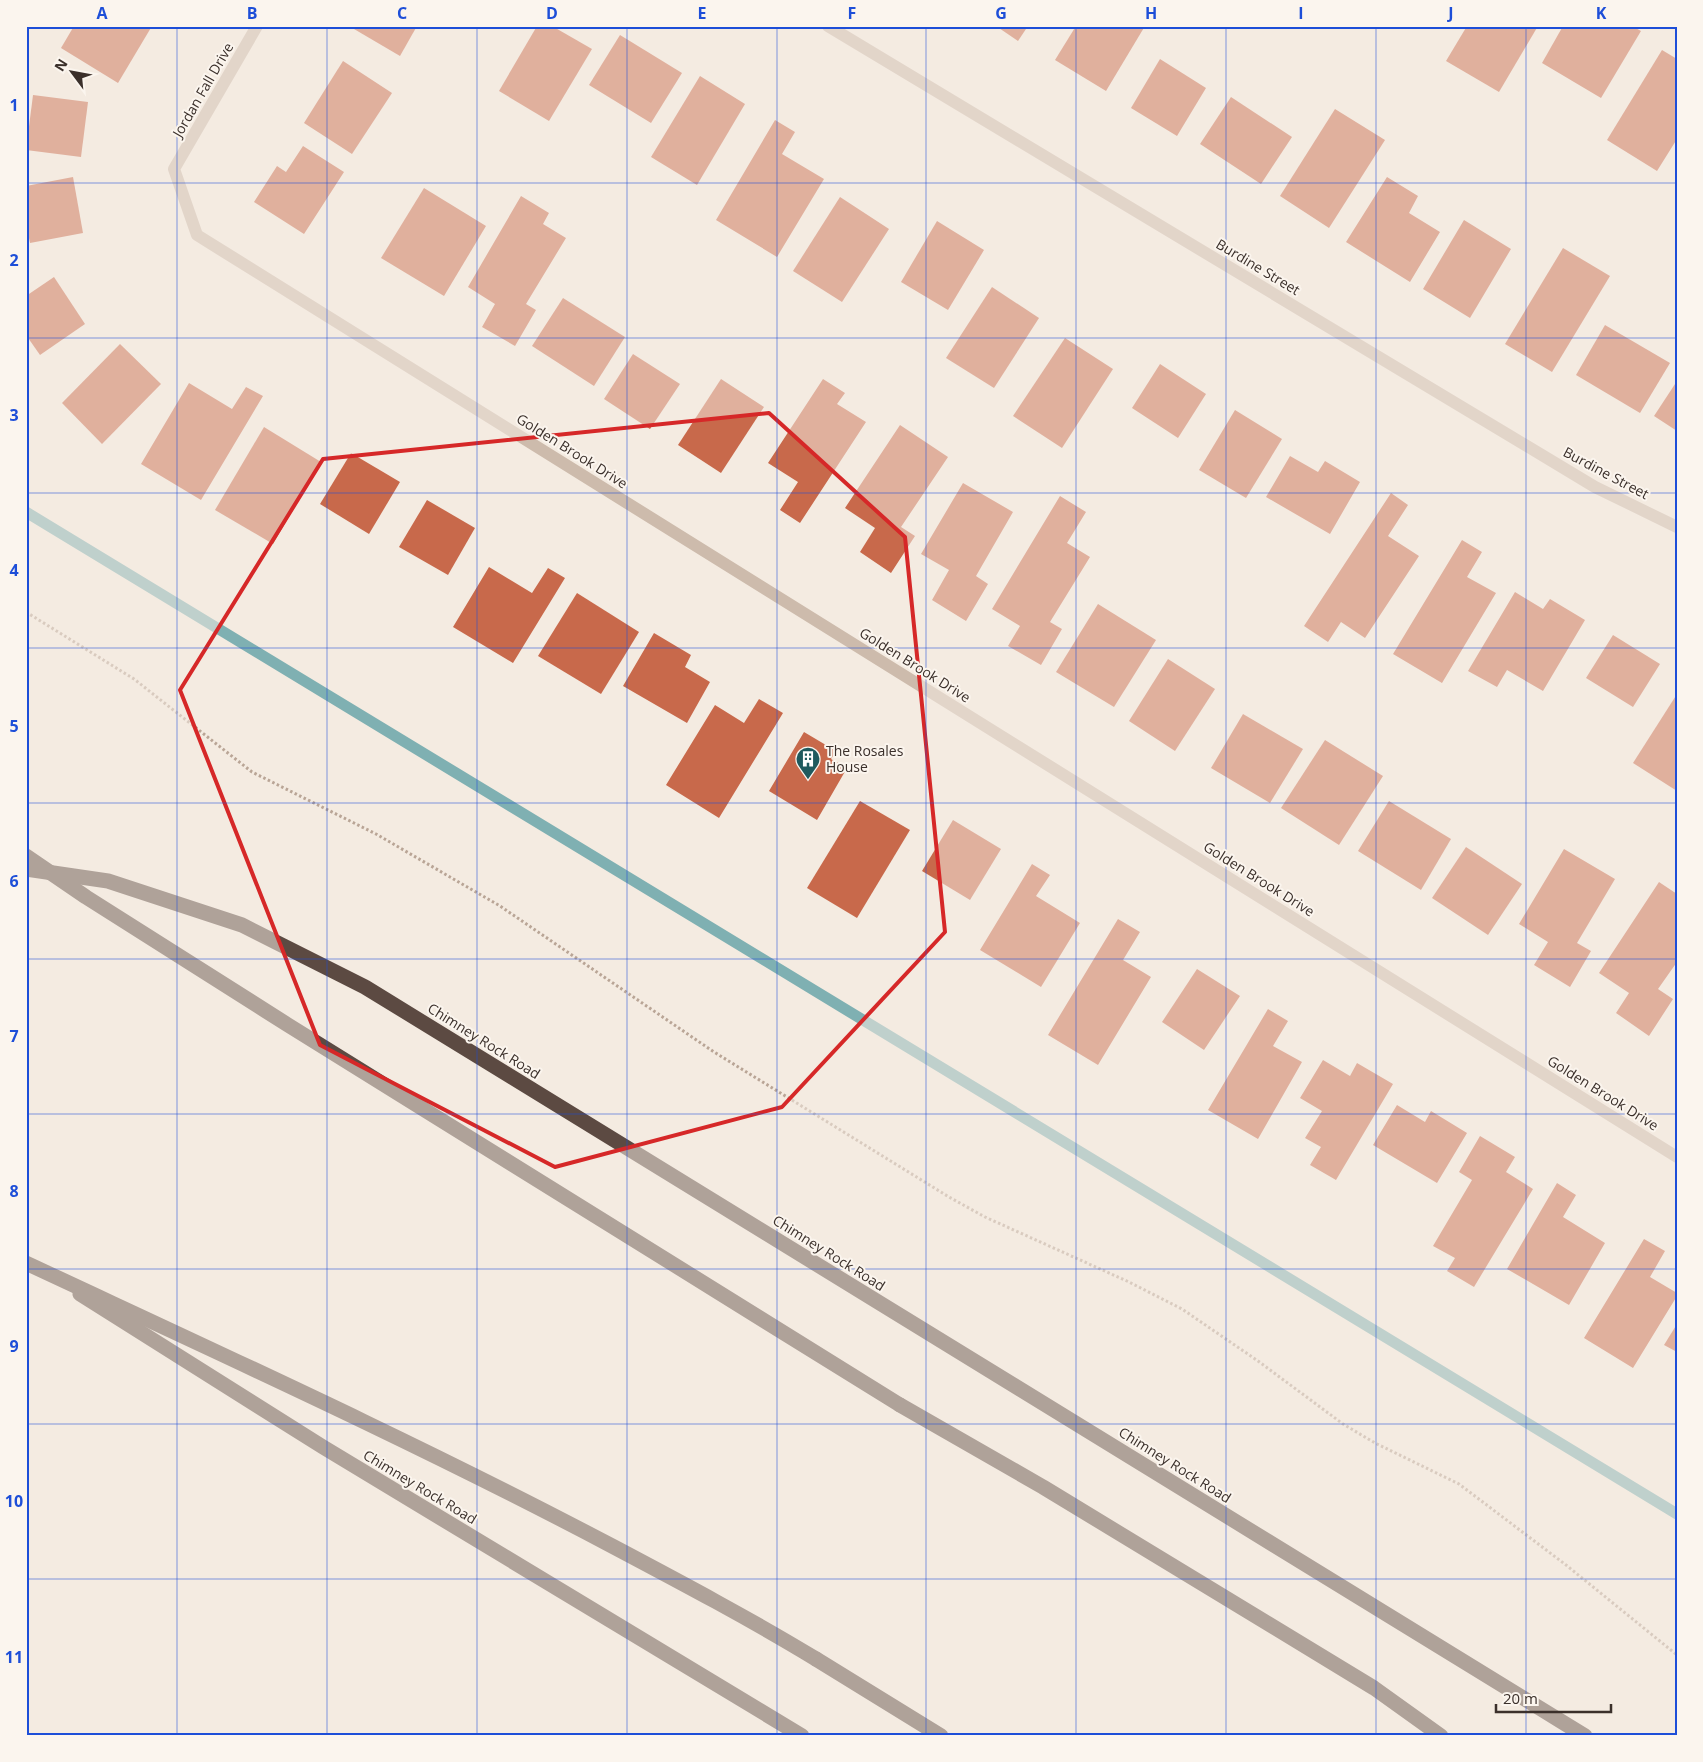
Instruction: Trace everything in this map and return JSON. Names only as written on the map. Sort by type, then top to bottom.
[{"type":"highway","points":[[26,856],[86,897],[288,1025],[900,1405],[1043,1487],[1366,1683],[1441,1736]]},
{"type":"highway","name":"Chimney Rock Road","points":[[26,868],[108,881],[242,924],[365,988],[1585,1736]]},
{"type":"highway","points":[[26,1261],[522,1498],[757,1623],[942,1736]]},
{"type":"highway","name":"Chimney Rock Road","points":[[26,1261],[323,1447],[802,1736]]},
{"type":"street","name":"Jordan Fall Drive","points":[[174,169],[257,26]]},
{"type":"street","name":"Burdine Street","points":[[828,26],[1596,487],[1677,527]]},
{"type":"street","name":"Golden Brook Drive","points":[[174,169],[197,235],[1677,1157]]},
{"type":"path","points":[[26,612],[134,679],[252,772],[376,834],[500,906],[714,1052],[941,1192],[985,1217],[1129,1282],[1182,1309],[1258,1361],[1343,1424],[1375,1443],[1459,1484],[1566,1565],[1677,1655]]},
{"type":"highlighted area","points":[[769,413],[905,537],[945,932],[782,1107],[555,1167],[320,1045],[180,690],[323,459]]},
{"type":"building","points":[[74,26],[152,26],[118,83],[61,48]]},
{"type":"building","points":[[356,26],[417,26],[400,56],[354,29]]},
{"type":"building","points":[[537,26],[552,26],[592,49],[549,121],[499,91]]},
{"type":"building","points":[[996,26],[1028,26],[1018,41]]},
{"type":"building","points":[[1076,26],[1145,26],[1106,91],[1055,60]]},
{"type":"building","points":[[1467,26],[1538,26],[1499,92],[1446,61]]},
{"type":"building","points":[[1563,26],[1632,26],[1641,31],[1601,98],[1542,63]]},
{"type":"building","points":[[620,35],[682,73],[651,123],[589,85]]},
{"type":"building","points":[[1662,50],[1677,59],[1677,139],[1657,171],[1607,140]]},
{"type":"building","points":[[1160,59],[1206,88],[1177,136],[1131,108]]},
{"type":"building","points":[[343,61],[392,93],[352,154],[304,123]]},
{"type":"building","points":[[700,76],[745,104],[697,185],[651,157]]},
{"type":"building","points":[[33,95],[88,102],[81,157],[26,150]]},
{"type":"building","points":[[1231,97],[1292,137],[1261,184],[1200,144]]},
{"type":"building","points":[[1335,109],[1385,140],[1329,228],[1280,196]]},
{"type":"building","points":[[775,120],[795,132],[782,154],[824,179],[777,257],[716,220]]},
{"type":"building","points":[[303,146],[344,172],[304,234],[254,202],[277,166],[286,172]]},
{"type":"building","points":[[73,177],[83,233],[30,243],[26,224],[26,186]]},
{"type":"building","points":[[1387,177],[1418,196],[1409,213],[1440,232],[1410,282],[1346,242]]},
{"type":"building","points":[[424,188],[486,226],[444,296],[381,258]]},
{"type":"building","points":[[521,196],[549,213],[543,224],[566,238],[526,304],[536,310],[515,346],[482,327],[495,304],[468,287]]},
{"type":"building","points":[[840,197],[889,229],[842,302],[793,271]]},
{"type":"building","points":[[1464,220],[1511,249],[1470,318],[1423,289]]},
{"type":"building","points":[[937,221],[984,250],[948,310],[901,282]]},
{"type":"building","points":[[1563,248],[1610,276],[1552,372],[1505,344]]},
{"type":"building","points":[[54,277],[85,324],[40,355],[26,335],[26,296]]},
{"type":"building","points":[[992,287],[1039,318],[994,388],[946,358]]},
{"type":"building","points":[[563,298],[625,337],[594,386],[532,346]]},
{"type":"building","points":[[1605,325],[1670,363],[1640,413],[1576,375]]},
{"type":"building","points":[[1065,338],[1113,369],[1062,448],[1013,416]]},
{"type":"building","points":[[120,344],[161,384],[102,444],[62,403]]},
{"type":"building","points":[[633,354],[680,384],[650,429],[604,399]]},
{"type":"building","points":[[1160,364],[1206,394],[1178,438],[1132,408]]},
{"type":"building","points":[[721,379],[764,407],[721,473],[678,445]]},
{"type":"building","points":[[823,379],[845,393],[837,404],[866,422],[800,523],[780,510],[798,482],[768,463]]},
{"type":"building","points":[[1677,381],[1677,431],[1654,416]]},
{"type":"building","points":[[189,383],[232,409],[246,387],[263,396],[201,500],[141,464]]},
{"type":"building","points":[[1235,410],[1282,439],[1246,498],[1199,470]]},
{"type":"building","points":[[900,425],[948,457],[901,527],[915,536],[891,573],[860,552],[875,528],[845,508]]},
{"type":"building","points":[[264,427],[321,462],[273,544],[215,510]]},
{"type":"building","points":[[351,453],[400,482],[369,534],[320,504]]},
{"type":"building","points":[[1290,456],[1318,472],[1325,461],[1360,482],[1330,534],[1266,497]]},
{"type":"building","points":[[963,483],[1013,512],[976,576],[988,584],[966,621],[932,600],[949,570],[921,554]]},
{"type":"building","points":[[1391,493],[1408,505],[1388,536],[1419,556],[1365,638],[1341,622],[1328,642],[1304,626]]},
{"type":"building","points":[[1060,496],[1086,512],[1067,543],[1090,557],[1050,622],[1062,629],[1041,665],[1008,646],[1020,626],[992,609]]},
{"type":"building","points":[[427,500],[475,528],[448,575],[399,547]]},
{"type":"building","points":[[1462,540],[1482,552],[1467,577],[1496,593],[1442,683],[1393,654]]},
{"type":"building","points":[[489,567],[532,593],[548,568],[565,578],[513,663],[453,627]]},
{"type":"building","points":[[1515,592],[1543,609],[1550,599],[1585,620],[1543,691],[1507,670],[1497,687],[1468,671]]},
{"type":"building","points":[[577,593],[639,632],[601,694],[538,656]]},
{"type":"building","points":[[1098,604],[1156,640],[1114,707],[1056,672]]},
{"type":"building","points":[[654,633],[691,655],[685,667],[710,682],[687,723],[623,686]]},
{"type":"building","points":[[1613,635],[1660,664],[1633,707],[1586,678]]},
{"type":"building","points":[[1168,659],[1215,689],[1175,751],[1129,721]]},
{"type":"building","points":[[1677,694],[1677,791],[1633,763]]},
{"type":"building","points":[[759,699],[783,713],[719,818],[666,785],[715,705],[744,723]]},
{"type":"building","points":[[1243,714],[1303,749],[1270,803],[1211,768]]},
{"type":"building","name":"The Rosales House","points":[[804,732],[836,751],[831,759],[847,768],[817,820],[769,791]]},
{"type":"building","points":[[1325,740],[1383,776],[1339,845],[1281,808]]},
{"type":"building","points":[[860,801],[910,830],[857,918],[807,888]]},
{"type":"building","points":[[1389,801],[1451,839],[1421,890],[1358,851]]},
{"type":"building","points":[[953,820],[1001,849],[970,900],[922,871]]},
{"type":"building","points":[[1466,847],[1522,884],[1488,935],[1432,898]]},
{"type":"building","points":[[1564,849],[1615,879],[1577,943],[1591,951],[1570,987],[1534,965],[1548,942],[1519,924]]},
{"type":"building","points":[[1032,864],[1050,875],[1036,896],[1080,923],[1041,987],[980,950]]},
{"type":"building","points":[[1659,882],[1677,894],[1675,909],[1677,910],[1677,962],[1658,989],[1673,999],[1649,1036],[1616,1013],[1629,993],[1599,973]]},
{"type":"building","points":[[1118,919],[1140,932],[1123,960],[1151,977],[1098,1065],[1048,1035]]},
{"type":"building","points":[[1197,969],[1240,996],[1204,1050],[1162,1022]]},
{"type":"building","points":[[1268,1009],[1288,1021],[1273,1046],[1302,1062],[1258,1139],[1208,1110]]},
{"type":"building","points":[[1323,1060],[1350,1076],[1357,1063],[1393,1084],[1336,1180],[1310,1165],[1321,1147],[1305,1138],[1322,1111],[1300,1098]]},
{"type":"building","points":[[1397,1105],[1425,1122],[1431,1111],[1467,1133],[1437,1183],[1373,1145]]},
{"type":"building","points":[[1480,1136],[1515,1157],[1506,1172],[1533,1189],[1474,1287],[1447,1271],[1455,1258],[1433,1246],[1472,1180],[1459,1172]]},
{"type":"building","points":[[1557,1183],[1576,1195],[1563,1217],[1605,1243],[1569,1305],[1507,1269]]},
{"type":"building","points":[[1644,1239],[1665,1251],[1650,1277],[1677,1293],[1677,1296],[1633,1368],[1584,1338]]},
{"type":"building","points":[[1677,1324],[1677,1352],[1664,1345]]},
{"type":"waterway","points":[[26,512],[1677,1514]]},
{"type":"place","name":"The Rosales House","points":[[808,780]]}]
